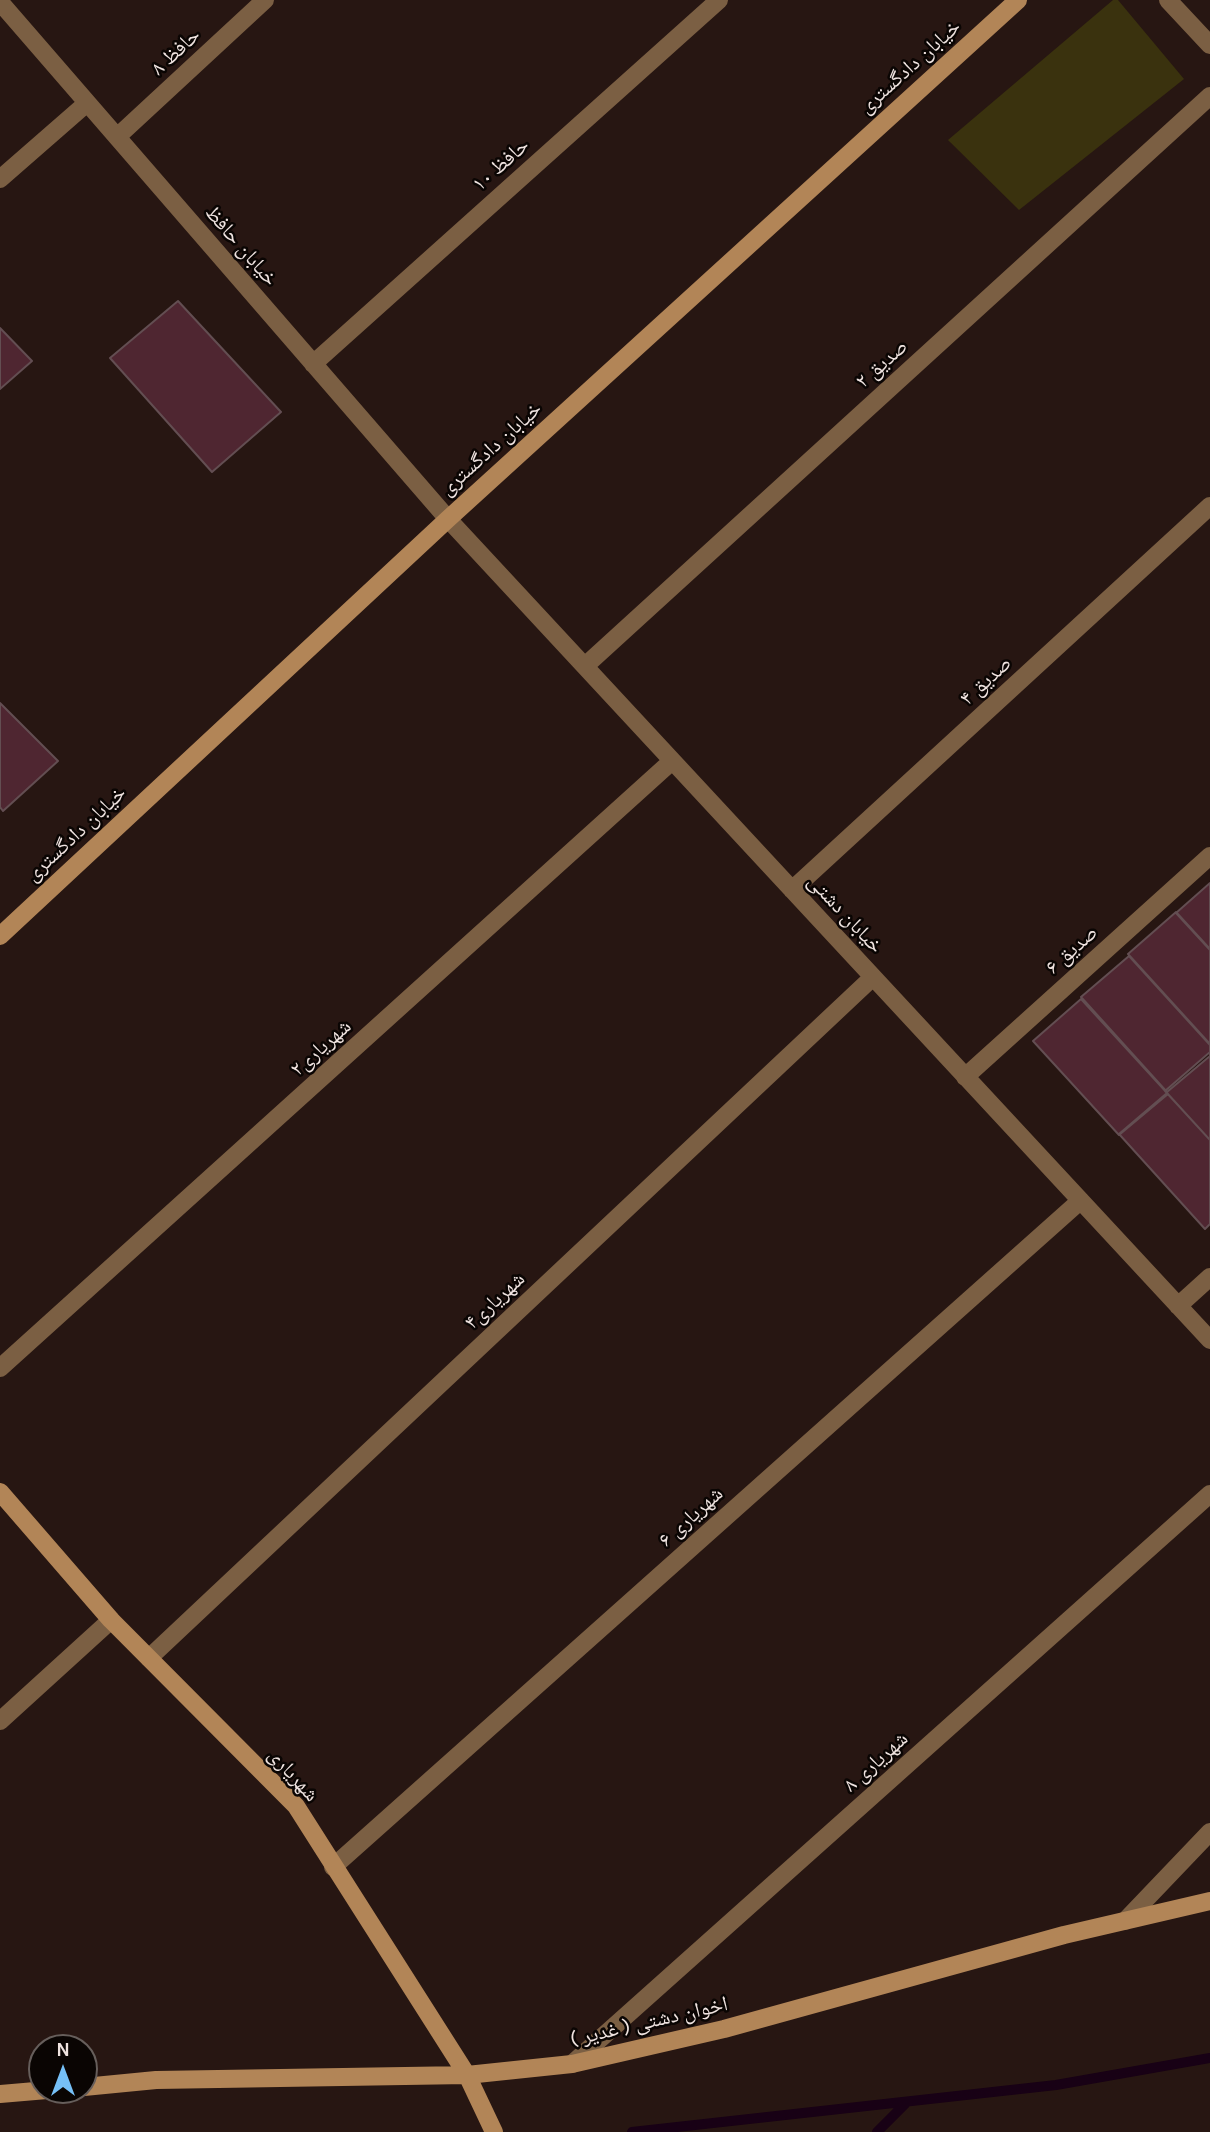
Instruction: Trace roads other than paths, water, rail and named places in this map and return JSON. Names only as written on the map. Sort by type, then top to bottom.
[{"type":"main road","name":"خیابان دادگستری","points":[[0,936],[448,519],[1018,0]]},
{"type":"main road","name":"شهریاری","points":[[0,1492],[111,1620],[296,1806],[467,2075],[494,2132]]},
{"type":"main road","name":"اخوان دشتی ( غدیر )","points":[[98,2086],[156,2080],[467,2075],[572,2064],[724,2029],[1125,1921],[1210,1901]]},
{"type":"main road","points":[[0,2094],[28,2092]]},
{"type":"street","name":"حافظ ۸","points":[[117,137],[265,0]]},
{"type":"street","name":"حافظ ۱۰","points":[[313,364],[719,0]]},
{"type":"street","points":[[1168,0],[1210,46]]},
{"type":"street","name":"خیابان حافظ","points":[[0,2],[448,519]]},
{"type":"street","name":"صدیق ۲","points":[[585,666],[1210,96]]},
{"type":"street","points":[[0,179],[87,103]]},
{"type":"street","name":"صدیق ۴","points":[[792,890],[1210,506]]},
{"type":"street","name":"خیابان دشتی","points":[[448,519],[1210,1340]]},
{"type":"street","name":"شهریاری۲","points":[[0,1368],[672,761]]},
{"type":"street","name":"صدیق ۶","points":[[965,1077],[1210,856]]},
{"type":"street","name":"شهریاری۴","points":[[149,1658],[873,978]]},
{"type":"street","name":"شهریاری ۶","points":[[333,1867],[1080,1202]]},
{"type":"street","points":[[1178,1306],[1210,1277]]},
{"type":"street","name":"شهریاری ۸","points":[[572,2064],[1210,1494]]},
{"type":"street","points":[[0,1721],[111,1620]]},
{"type":"street","points":[[1125,1921],[1210,1832]]},
{"type":"waterway","points":[[632,2132],[1056,2085],[1210,2058]]},
{"type":"waterway","points":[[877,2132],[907,2102]]}]
